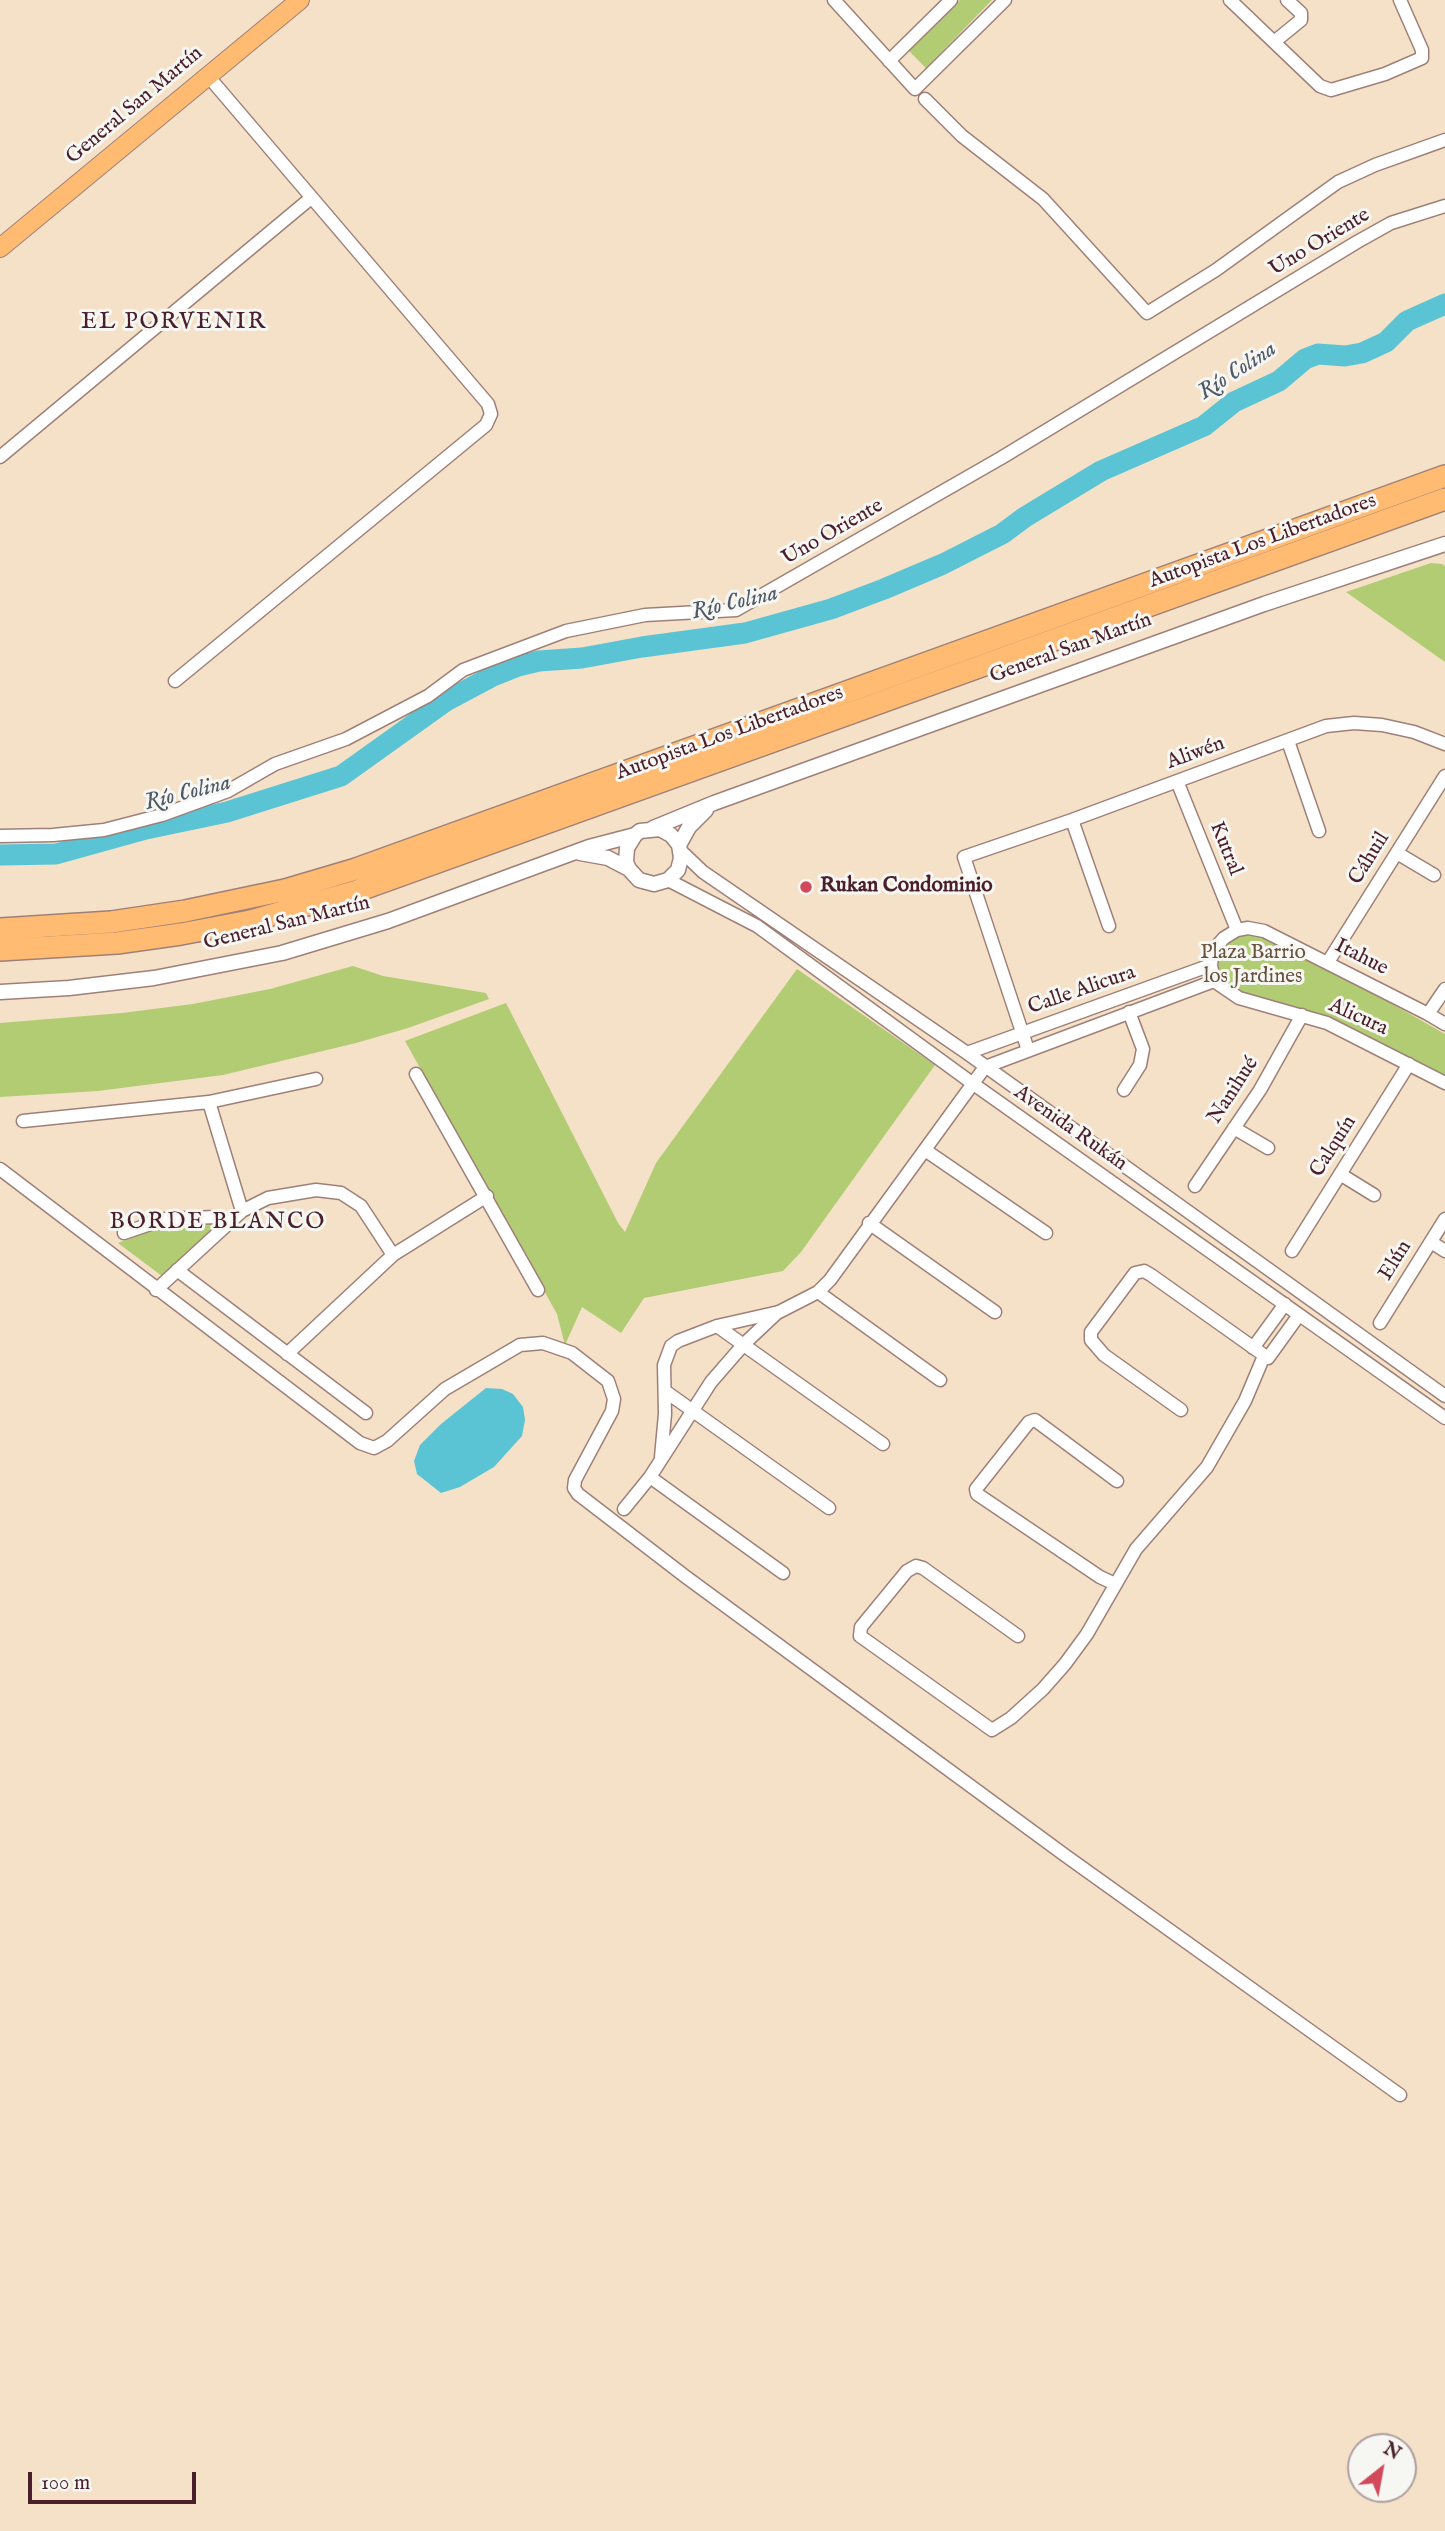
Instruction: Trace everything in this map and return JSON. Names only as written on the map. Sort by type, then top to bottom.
[{"type":"highway","name":"Autopista Los Libertadores","points":[[0,929],[79,925],[185,911],[274,892],[356,869],[1445,476]]},
{"type":"highway","name":"Autopista Los Libertadores","points":[[0,950],[117,943],[181,934],[250,921],[357,891],[1445,499]]},
{"type":"main road","name":"General San Martín","points":[[0,248],[300,0]]},
{"type":"street","points":[[834,0],[915,89],[1005,0]]},
{"type":"street","points":[[889,61],[951,0]]},
{"type":"street","points":[[1230,0],[1320,86],[1331,90],[1385,74],[1422,58],[1422,50],[1400,0]]},
{"type":"street","points":[[1274,42],[1303,16],[1287,0]]},
{"type":"street","points":[[175,681],[486,425],[490,418],[488,404],[208,76]]},
{"type":"street","points":[[925,99],[962,136],[1043,199],[1147,313],[1216,271],[1338,182],[1445,140]]},
{"type":"street","points":[[0,457],[311,198]]},
{"type":"street","name":"Uno Oriente","points":[[0,836],[104,830],[162,815],[208,799],[228,791],[275,764],[346,739],[428,696],[463,670],[566,631],[645,615],[736,611],[1001,458],[1357,242],[1391,223],[1445,206]]},
{"type":"street","name":"General San Martín","points":[[653,828],[714,803],[1264,604],[1445,544]]},
{"type":"street","name":"Aliwén","points":[[1022,1032],[964,857],[1326,726],[1368,723],[1406,730],[1445,744]]},
{"type":"street","points":[[1288,741],[1319,831]]},
{"type":"street","name":"Cáhuil","points":[[1328,962],[1445,776]]},
{"type":"street","name":"Kutral","points":[[1177,781],[1237,930]]},
{"type":"street","name":"General San Martín","points":[[680,848],[696,819],[714,803]]},
{"type":"street","points":[[1072,820],[1109,926]]},
{"type":"street","points":[[653,828],[666,831],[680,848],[680,864],[668,880],[654,884],[639,880],[626,862],[626,848],[635,835],[653,828]]},
{"type":"street","name":"General San Martín","points":[[0,992],[69,988],[154,978],[282,953],[388,921],[575,853],[635,835]]},
{"type":"street","name":"Avenida Rukán","points":[[680,848],[703,872],[967,1053],[1445,1396]]},
{"type":"street","points":[[575,853],[599,855],[629,869]]},
{"type":"street","points":[[1396,853],[1434,875]]},
{"type":"street","name":"Avenida Rukán","points":[[668,880],[757,926],[972,1083],[1445,1418]]},
{"type":"street","name":"Itahue","points":[[1237,930],[1248,928],[1264,931],[1445,1024]]},
{"type":"street","points":[[1214,981],[1211,965],[1216,947],[1237,930]]},
{"type":"street","points":[[830,978],[839,965]]},
{"type":"street","name":"Calle Alicura","points":[[967,1053],[1211,965]]},
{"type":"street","name":"Calle Alicura","points":[[985,1067],[1214,981]]},
{"type":"street","name":"Alicura","points":[[1214,981],[1239,998],[1302,1015],[1362,1039],[1445,1083]]},
{"type":"street","points":[[1428,1014],[1445,989]]},
{"type":"street","points":[[1124,1090],[1140,1065],[1143,1049],[1129,1012]]},
{"type":"street","name":"Nanihué","points":[[1195,1186],[1260,1090],[1302,1015]]},
{"type":"street","points":[[1022,1032],[1028,1050]]},
{"type":"street","name":"Calquín","points":[[1292,1251],[1409,1064]]},
{"type":"street","points":[[661,1457],[666,1414],[664,1365],[671,1346],[717,1326],[779,1312],[818,1292],[830,1280],[985,1067]]},
{"type":"street","points":[[415,1074],[487,1196],[538,1290]]},
{"type":"street","points":[[23,1121],[209,1102],[316,1079]]},
{"type":"street","points":[[209,1102],[242,1211]]},
{"type":"street","points":[[1234,1128],[1268,1148]]},
{"type":"street","points":[[925,1150],[1046,1233]]},
{"type":"street","points":[[0,1169],[360,1443],[374,1448],[387,1441],[445,1389],[520,1345],[543,1343],[572,1353],[608,1381],[614,1399],[612,1411],[575,1480],[578,1494],[686,1577],[1055,1848],[1399,2095]]},
{"type":"street","points":[[1340,1174],[1374,1195]]},
{"type":"street","points":[[156,1290],[242,1211],[268,1198],[316,1189],[341,1193],[361,1206],[393,1255]]},
{"type":"street","points":[[287,1354],[393,1255],[487,1196]]},
{"type":"street","points":[[1168,1222],[1179,1205]]},
{"type":"street","points":[[124,1233],[165,1219],[216,1217],[226,1224]]},
{"type":"street","name":"Elún","points":[[1380,1323],[1445,1219]]},
{"type":"street","points":[[869,1223],[995,1312]]},
{"type":"street","points":[[1430,1242],[1445,1251]]},
{"type":"street","points":[[177,1270],[366,1413]]},
{"type":"street","points":[[1181,1410],[1104,1355],[1091,1340],[1090,1332],[1135,1273],[1144,1271],[1151,1275],[1262,1354]]},
{"type":"street","points":[[818,1292],[940,1380]]},
{"type":"street","points":[[1018,1636],[923,1568],[916,1566],[907,1571],[861,1627],[860,1636],[992,1730],[1011,1718],[1043,1689],[1065,1664],[1087,1634],[1115,1584],[1151,1530],[1207,1467],[1245,1401],[1284,1304]]},
{"type":"street","points":[[624,1509],[650,1477],[692,1410],[744,1344],[779,1312]]},
{"type":"street","points":[[1262,1354],[1299,1315]]},
{"type":"street","points":[[717,1326],[883,1444]]},
{"type":"street","points":[[1362,1359],[1373,1344]]},
{"type":"street","points":[[665,1391],[829,1508]]},
{"type":"street","points":[[1115,1584],[1100,1577],[977,1494],[976,1489],[1029,1422],[1035,1420],[1117,1481]]},
{"type":"street","points":[[650,1477],[783,1573]]},
{"type":"green space","points":[[960,0],[992,0],[926,68],[909,51]]},
{"type":"green space","points":[[1431,563],[1445,566],[1445,662],[1346,592]]},
{"type":"green space","name":"Plaza Barrio los Jardines","points":[[1249,932],[1329,968],[1445,1034],[1445,1077],[1329,1019],[1237,992],[1221,978],[1217,962],[1220,948],[1235,934]]},
{"type":"green space","points":[[353,966],[383,976],[486,993],[489,999],[356,1043],[223,1075],[98,1091],[0,1097],[0,1023],[193,1004],[270,989]]},
{"type":"green space","points":[[797,969],[935,1065],[801,1252],[783,1271],[644,1298],[621,1333],[582,1307],[565,1345],[557,1314],[405,1041],[506,1003],[625,1232],[656,1163]]},
{"type":"green space","points":[[214,1223],[218,1226],[162,1276],[118,1243],[166,1225]]},
{"type":"water","points":[[486,1388],[502,1389],[513,1394],[523,1407],[525,1420],[522,1436],[494,1467],[460,1487],[441,1493],[417,1474],[414,1461],[420,1445],[441,1424]]},
{"type":"waterway","name":"Río Colina","points":[[0,855],[56,854],[146,829],[227,812],[341,776],[446,701],[518,666],[745,633],[831,609],[884,589],[943,564],[1002,534],[1101,471],[1204,426],[1234,402],[1279,381],[1305,359],[1318,354],[1345,356],[1362,353],[1386,342],[1407,321],[1445,304]]},
{"type":"place","name":"Rukan Condominio","points":[[806,887]]},
{"type":"district","name":"EL PORVENIR","points":[[174,323]]},
{"type":"district","name":"BORDE BLANCO","points":[[218,1223]]}]
